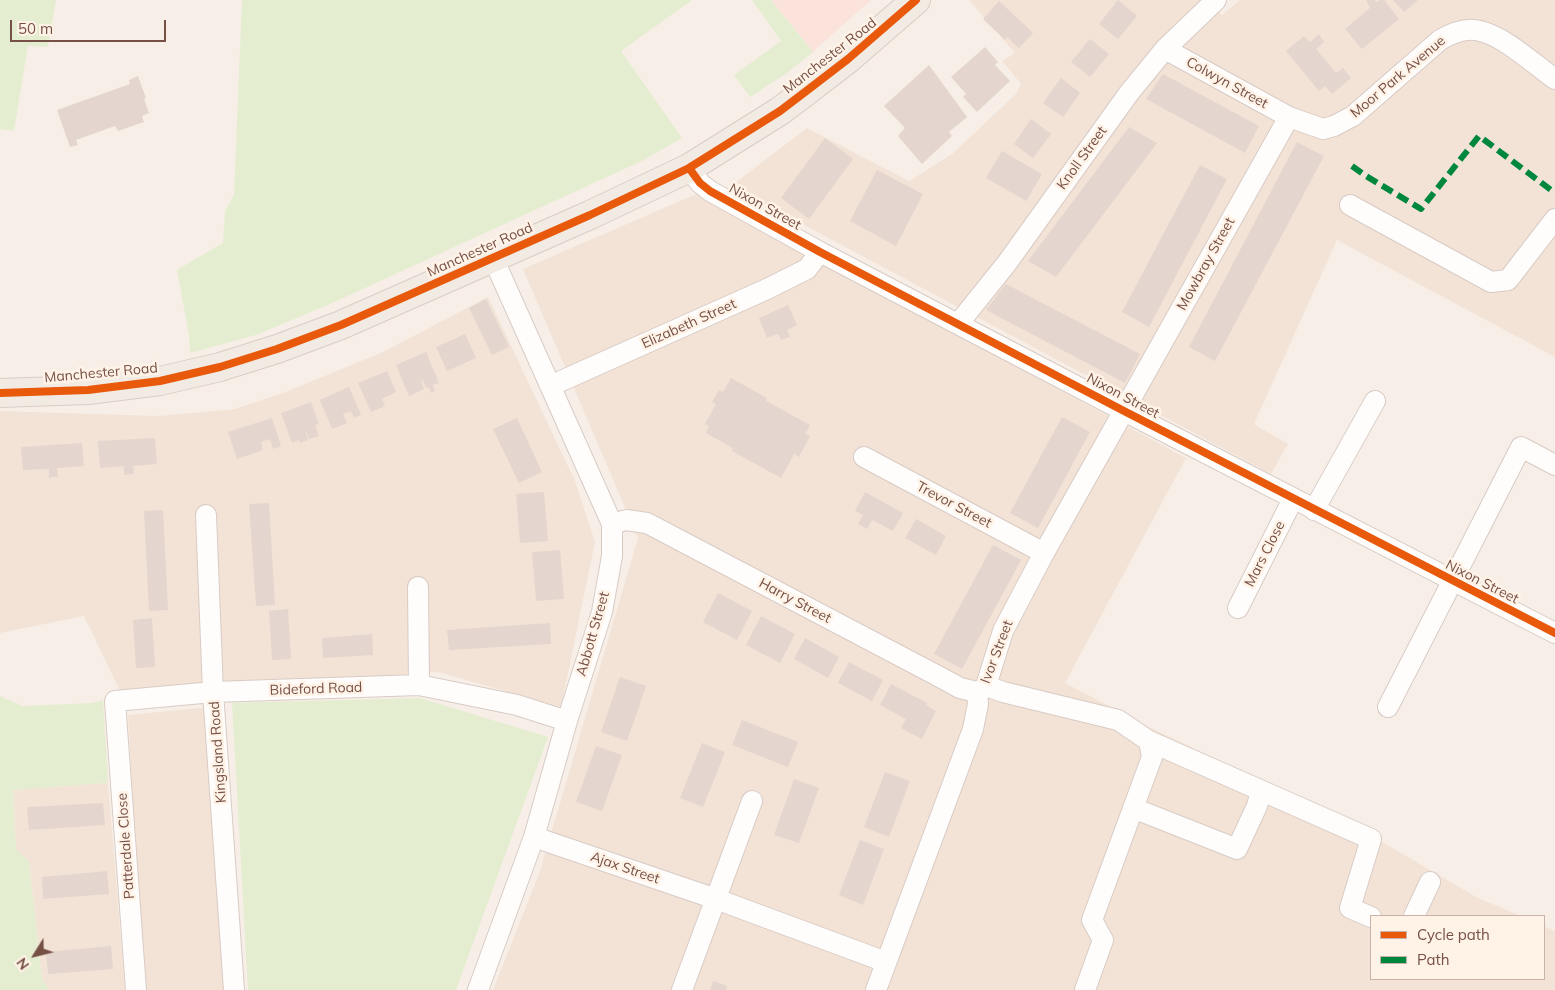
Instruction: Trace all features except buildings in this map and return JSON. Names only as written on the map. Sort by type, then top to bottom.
[{"type":"main road","name":"Manchester Road","points":[[0,392],[88,390],[160,381],[220,367],[277,349],[341,325],[590,215],[689,168],[786,106],[848,59],[916,0]]},
{"type":"street","name":"Knoll Street","points":[[958,324],[1007,263],[1128,93],[1165,49],[1216,0]]},
{"type":"street","name":"Moor Park Avenue","points":[[1288,117],[1323,128],[1334,126],[1354,116],[1440,40],[1452,33],[1463,30],[1479,30],[1498,37],[1555,79]]},
{"type":"street","name":"Colwyn Street","points":[[1165,49],[1288,117]]},
{"type":"street","name":"Mowbray Street","points":[[1124,411],[1288,117]]},
{"type":"street","name":"Nixon Street","points":[[689,168],[700,183],[710,192],[820,252],[1314,510],[1555,633]]},
{"type":"street","points":[[1350,205],[1492,282],[1508,280],[1555,219]]},
{"type":"street","name":"Elizabeth Street","points":[[550,386],[767,289],[807,269],[820,252]]},
{"type":"street","name":"Abbott Street","points":[[478,990],[534,837],[567,720],[602,612],[612,556],[612,524],[493,258]]},
{"type":"street","points":[[1314,510],[1375,400]]},
{"type":"street","name":"Ivor Street","points":[[876,990],[973,729],[981,689],[1003,631],[1044,553],[1124,411]]},
{"type":"street","points":[[1388,707],[1521,447],[1555,465]]},
{"type":"street","name":"Trevor Street","points":[[864,457],[1044,553]]},
{"type":"street","name":"Mars Close","points":[[1238,608],[1293,499]]},
{"type":"street","name":"Kingsland Road","points":[[206,515],[214,692],[234,990]]},
{"type":"street","name":"Harry Street","points":[[612,524],[626,520],[647,523],[960,688],[1003,692],[1118,720],[1149,741],[1370,839],[1350,908],[1370,916]]},
{"type":"street","points":[[418,587],[419,685]]},
{"type":"street","name":"Bideford Road","points":[[115,701],[214,692],[419,685],[516,705],[567,720]]},
{"type":"street","name":"Patterdale Close","points":[[115,701],[136,990]]},
{"type":"street","points":[[1085,990],[1103,940],[1092,920],[1152,757],[1149,741]]},
{"type":"street","points":[[1133,808],[1237,848],[1257,806],[1261,791]]},
{"type":"street","points":[[682,990],[752,801]]},
{"type":"street","name":"Ajax Street","points":[[534,837],[716,899],[886,962]]},
{"type":"street","points":[[1414,915],[1430,882]]},
{"type":"shaded area","points":[[771,0],[871,0],[813,52]]},
{"type":"shaded area","points":[[969,0],[1207,0],[1222,15],[1240,0],[1555,0],[1555,357],[1337,240],[1254,424],[1288,444],[1271,474],[731,186],[807,128],[909,181],[952,154],[1016,94],[1021,84],[1002,61],[1015,53]]},
{"type":"shaded area","points":[[696,194],[1186,458],[1065,683],[1151,728],[1350,823],[1476,897],[1519,915],[1370,915],[1370,980],[1545,980],[1545,926],[1555,931],[1555,990],[493,990],[540,871],[638,538],[523,269]]},
{"type":"shaded area","points":[[488,297],[575,481],[595,542],[561,707],[438,672],[121,693],[84,616],[0,633],[0,411],[159,416],[235,409],[283,393],[383,352]]},
{"type":"shaded area","points":[[209,707],[226,990],[144,990],[128,715]]},
{"type":"shaded area","points":[[108,783],[125,990],[49,990],[42,979],[29,862],[16,849],[13,790]]},
{"type":"green space","points":[[0,0],[56,0],[48,47],[28,46],[14,131],[0,129]]},
{"type":"green space","points":[[242,0],[692,0],[621,51],[682,138],[644,160],[328,305],[256,335],[190,353],[189,335],[177,270],[223,243],[225,211],[234,195]]},
{"type":"green space","points":[[752,0],[771,0],[813,52],[787,73],[750,97],[734,75],[781,41]]},
{"type":"green space","points":[[0,696],[22,706],[92,703],[103,700],[108,783],[13,790],[16,849],[29,862],[42,979],[49,990],[0,990]]},
{"type":"green space","points":[[420,698],[548,737],[456,990],[248,990],[232,703]]},
{"type":"marked path","points":[[1352,166],[1421,209],[1479,136],[1555,193]]},
{"type":"cycle path","points":[[0,393],[88,390],[160,381],[220,367],[277,349],[341,325],[590,215],[689,168],[780,111],[848,59],[916,0]]},
{"type":"cycle path","points":[[689,168],[700,183],[710,191],[820,252],[1555,633]]}]
